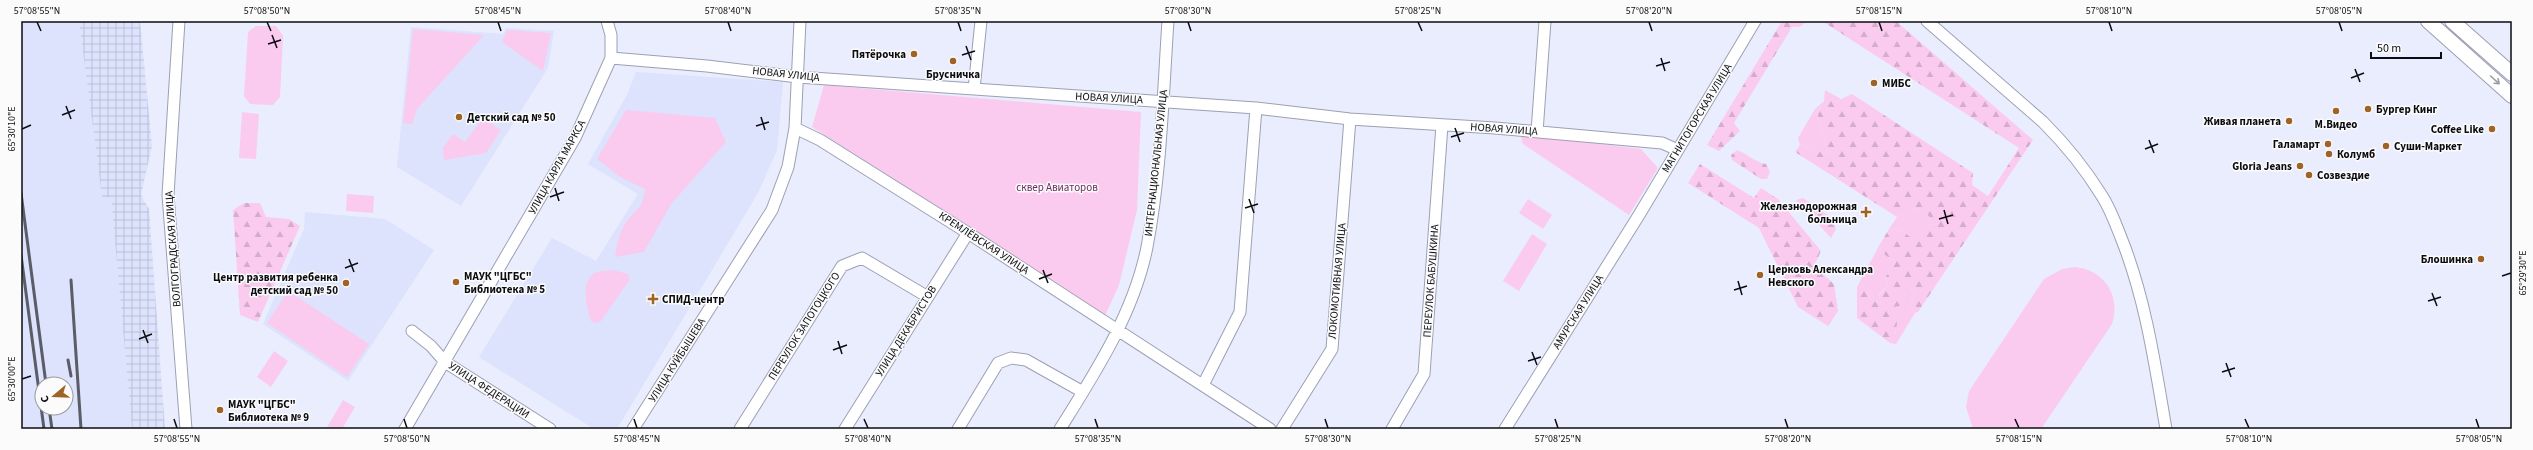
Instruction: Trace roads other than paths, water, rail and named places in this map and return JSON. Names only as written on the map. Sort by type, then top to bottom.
[{"type":"main road","points":[[2428,21],[2512,96]]},
{"type":"main road","points":[[2452,21],[2512,74]]},
{"type":"street","name":"ВОЛГОГРАДСКАЯ УЛИЦА","points":[[179,21],[168,195],[186,429]]},
{"type":"street","name":"УЛИЦА КАРЛА МАРКСА","points":[[405,429],[575,138],[611,58],[611,35],[607,21]]},
{"type":"street","name":"УЛИЦА КУЙБЫШЕВА","points":[[633,429],[772,210],[788,167],[795,128],[800,21]]},
{"type":"street","points":[[974,89],[981,21]]},
{"type":"street","name":"ИНТЕРНАЦИОНАЛЬНАЯ УЛИЦА","points":[[1060,429],[1118,330],[1131,298],[1147,248],[1154,196],[1168,21]]},
{"type":"street","points":[[1536,132],[1545,21]]},
{"type":"street","name":"МАГНИТОГОРСКАЯ УЛИЦА","points":[[1639,215],[1755,21]]},
{"type":"street","points":[[1927,21],[2043,122],[2057,136],[2102,196],[2114,221],[2138,288],[2152,345],[2166,429]]},
{"type":"street","name":"НОВАЯ УЛИЦА","points":[[611,58],[707,66],[798,77],[1256,108],[1350,119],[1536,132],[1662,143],[1678,150]]},
{"type":"street","points":[[1203,385],[1240,312],[1256,108]]},
{"type":"street","name":"ЛОКОМОТИВНАЯ УЛИЦА","points":[[1282,429],[1332,349],[1350,119]]},
{"type":"street","name":"ПЕРЕУЛОК БАБУШКИНА","points":[[1392,429],[1424,374],[1442,125]]},
{"type":"street","name":"КРЕМЛЁВСКАЯ УЛИЦА","points":[[795,128],[820,140],[968,233],[1270,429]]},
{"type":"street","name":"АМУРСКАЯ УЛИЦА","points":[[1505,429],[1639,215]]},
{"type":"street","name":"УЛИЦА ДЕКАБРИСТОВ","points":[[845,429],[968,233]]},
{"type":"street","name":"ПЕРЕУЛОК ЗАПОТОЦКОГО","points":[[740,429],[842,266],[862,258],[928,297]]},
{"type":"street","name":"УЛИЦА ФЕДЕРАЦИИ","points":[[412,331],[431,346],[445,362],[550,429]]},
{"type":"street","points":[[958,429],[998,363],[1011,358],[1026,360],[1083,392]]},
{"type":"railway","points":[[21,193],[45,376]]},
{"type":"railway","points":[[21,255],[44,429]]},
{"type":"railway","points":[[71,280],[81,429]]},
{"type":"railway","points":[[68,360],[71,376]]},
{"type":"railway","points":[[50,416],[52,429]]},
{"type":"place","name":"Пятёрочка","points":[[914,54]]},
{"type":"place","name":"Брусничка","points":[[953,61]]},
{"type":"place","name":"МИБС","points":[[1874,83]]},
{"type":"place","name":"Бургер Кинг","points":[[2368,109]]},
{"type":"place","name":"М.Видео","points":[[2336,111]]},
{"type":"place","name":"Детский сад № 50","points":[[459,117]]},
{"type":"place","name":"Живая планета","points":[[2289,121]]},
{"type":"place","name":"Coffee Like","points":[[2492,129]]},
{"type":"place","name":"Галамарт","points":[[2328,144]]},
{"type":"place","name":"Суши-Маркет","points":[[2386,146]]},
{"type":"place","name":"Колумб","points":[[2329,154]]},
{"type":"place","name":"Gloria Jeans","points":[[2300,166]]},
{"type":"place","name":"Созвездие","points":[[2309,175]]},
{"type":"place","name":"Железнодорожная больница","points":[[1866,212]]},
{"type":"place","name":"Блошинка","points":[[2481,259]]},
{"type":"place","name":"Церковь Александра Невского","points":[[1760,275]]},
{"type":"place","name":"МАУК \"ЦГБС\" Библиотека № 5","points":[[456,282]]},
{"type":"place","name":"Центр развития ребенка детский сад № 50","points":[[346,283]]},
{"type":"place","name":"СПИД-центр","points":[[653,299]]},
{"type":"place","name":"МАУК \"ЦГБС\" Библиотека № 9","points":[[220,410]]},
{"type":"park label","name":"сквер Авиаторов","points":[[1057,187]]}]
